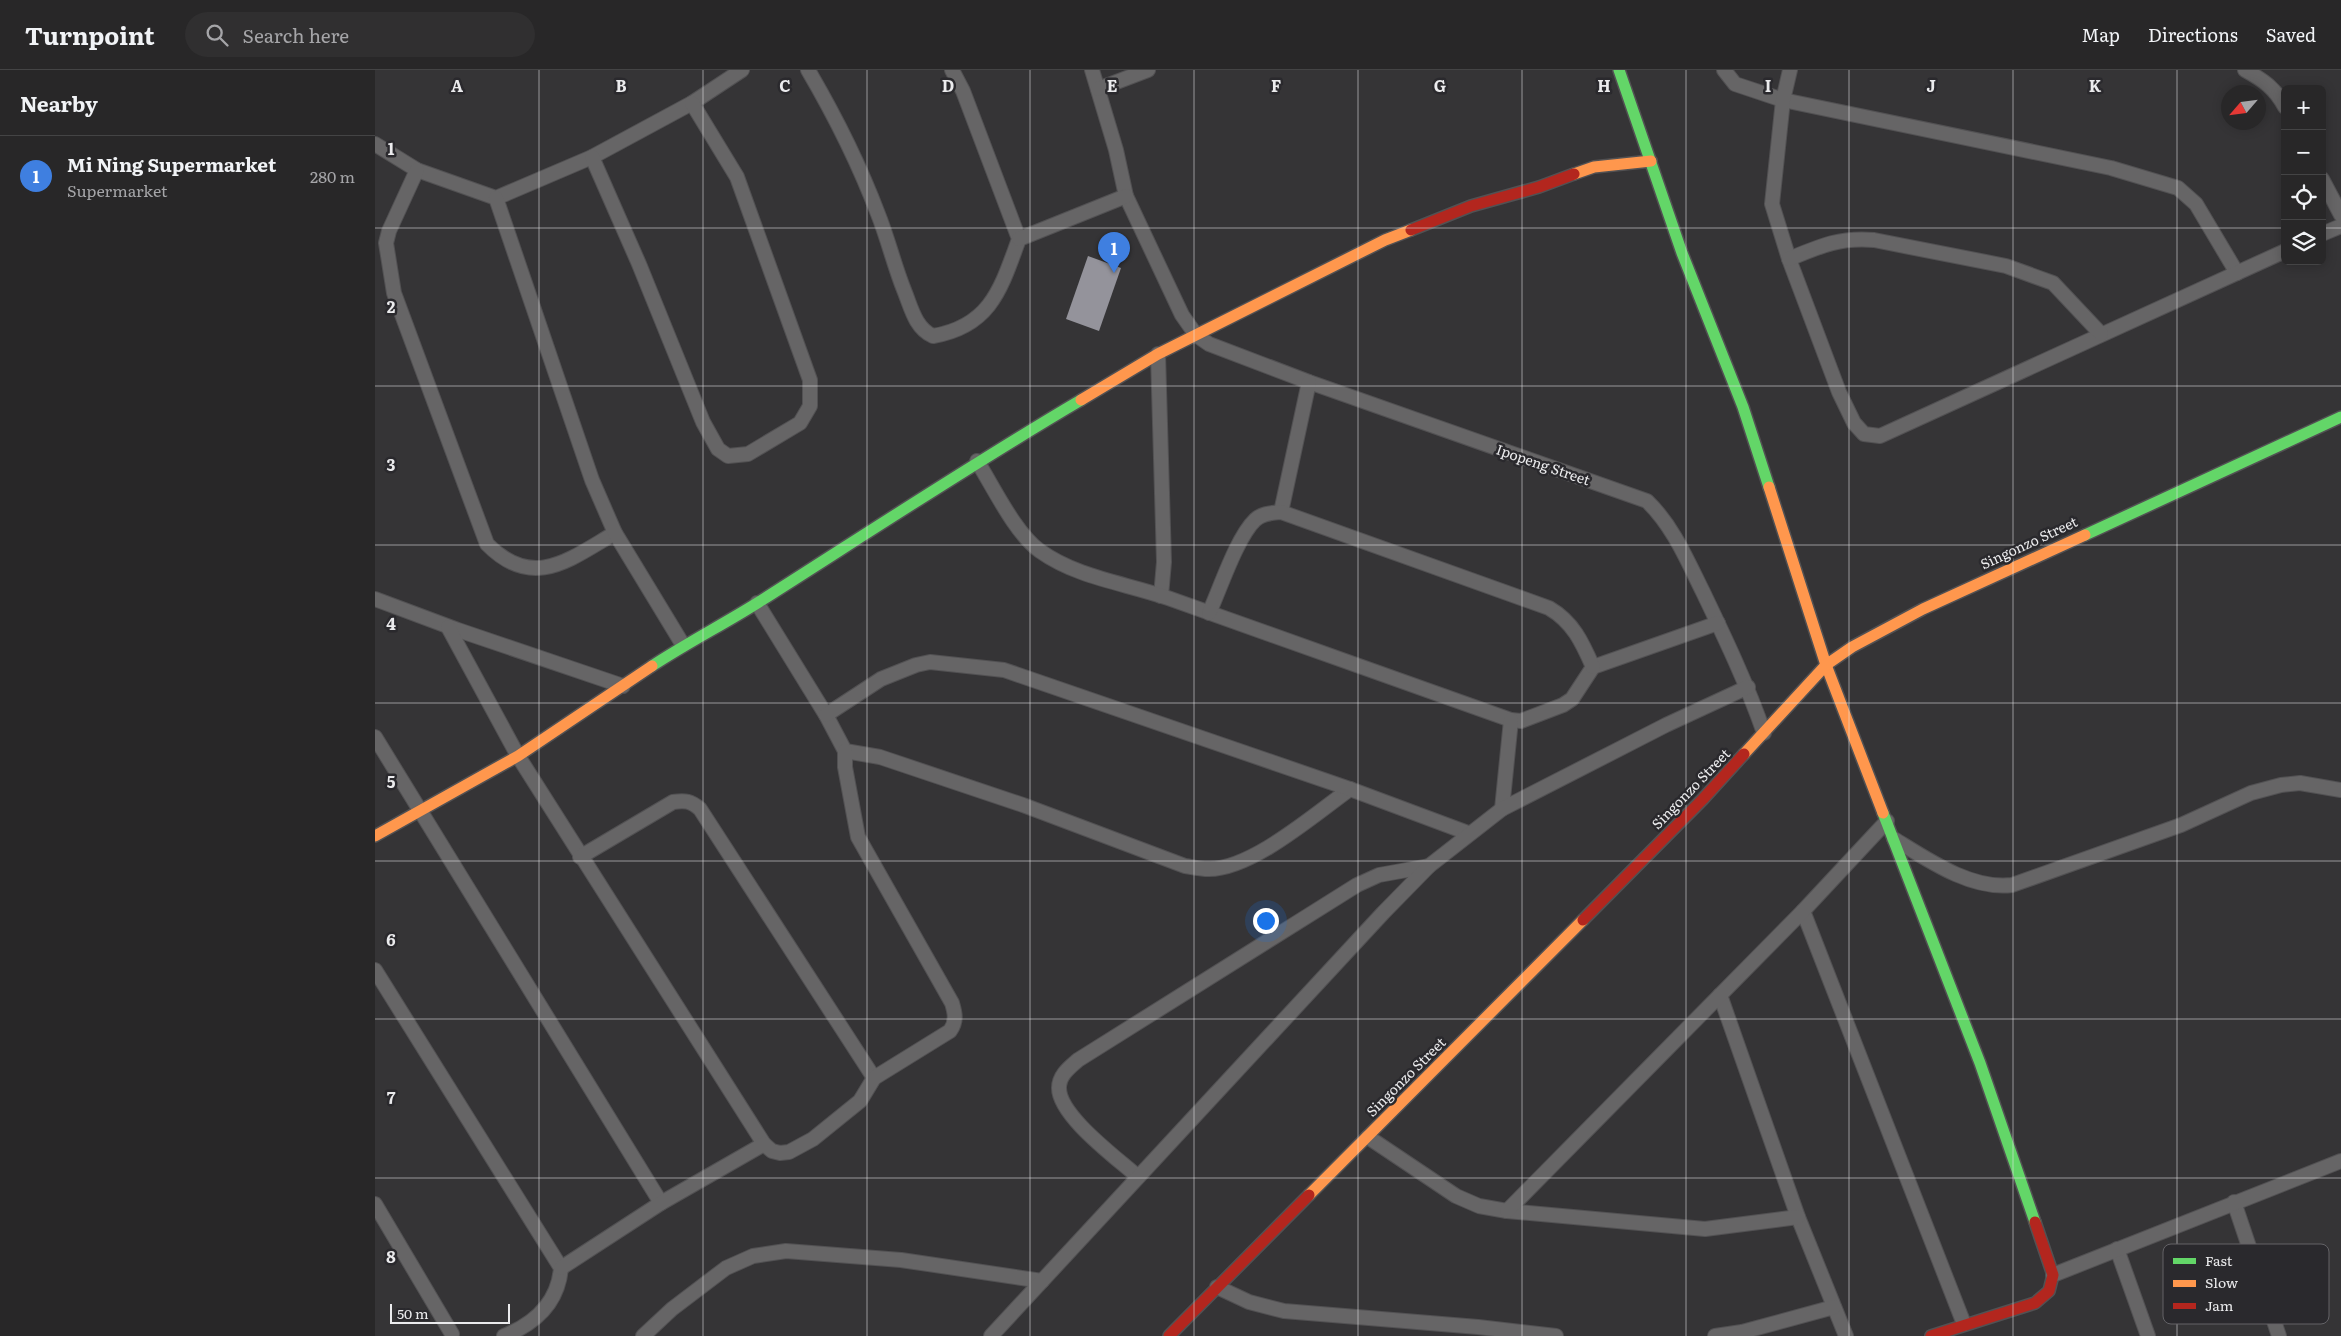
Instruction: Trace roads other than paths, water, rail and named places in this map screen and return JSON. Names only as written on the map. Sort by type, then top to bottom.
[{"type":"street","points":[[375,144],[417,170],[496,198],[592,157],[691,103],[742,70]]},
{"type":"street","points":[[808,70],[849,144],[879,214],[899,279],[919,325],[924,332],[933,336],[945,334],[964,326],[983,314],[1005,277],[1019,239],[963,91],[952,70]]},
{"type":"street","points":[[1093,70],[1116,150],[1126,196],[1165,284],[1196,335]]},
{"type":"street","points":[[1098,88],[1148,70]]},
{"type":"street","points":[[1619,70],[1682,253],[1743,407],[1826,665],[1981,1062],[2053,1275],[2049,1291],[2035,1303],[1931,1336]]},
{"type":"street","points":[[1724,70],[1735,84],[1783,100],[2111,168],[2178,188],[2196,204],[2237,273]]},
{"type":"street","points":[[1791,70],[1783,100],[1772,204],[1789,259],[1839,392],[1854,423],[1864,434],[1880,436],[2281,253]]},
{"type":"street","points":[[2245,70],[2266,82],[2274,89],[2281,100]]},
{"type":"street","points":[[592,157],[639,264],[703,422],[718,449],[728,456],[748,454],[800,423],[810,406],[810,380],[737,177],[691,103]]},
{"type":"street","points":[[375,836],[518,756],[683,645],[757,603],[977,461],[1158,354],[1385,240],[1471,206],[1539,187],[1594,167],[1651,162]]},
{"type":"street","points":[[417,170],[389,231],[386,252],[394,293],[487,544],[499,556],[513,563],[543,568],[556,566],[615,532]]},
{"type":"street","points":[[2326,187],[2341,215]]},
{"type":"street","points":[[1019,239],[1126,196]]},
{"type":"street","points":[[496,198],[592,480],[615,532],[683,645]]},
{"type":"street","points":[[2326,232],[2341,226]]},
{"type":"street","points":[[1789,259],[1835,240],[1853,238],[1874,240],[2006,266],[2053,283],[2101,334]]},
{"type":"street","name":"Ipopeng Street","points":[[1196,335],[1223,350],[1309,382],[1647,501],[1659,513],[1674,536],[1718,623],[1748,687],[1764,733]]},
{"type":"street","points":[[1158,354],[1164,562],[1161,596]]},
{"type":"street","points":[[1281,512],[1309,382]]},
{"type":"street","name":"Singonzo Street","points":[[1169,1336],[1703,799],[1826,665],[1852,647],[1923,608],[2341,417]]},
{"type":"street","points":[[977,461],[1019,529],[1039,550],[1053,560],[1088,575],[1161,596],[1511,720],[1521,720],[1563,705],[1572,699],[1593,667],[1718,623]]},
{"type":"street","points":[[1209,613],[1238,548],[1255,520],[1270,513],[1281,512],[1549,608],[1563,615],[1574,627],[1593,667]]},
{"type":"street","points":[[375,599],[448,627],[623,686]]},
{"type":"street","points":[[448,627],[518,756],[580,856],[764,1144],[772,1151],[780,1153],[789,1152],[813,1139],[860,1102],[874,1078],[950,1031],[954,1025],[955,1012],[931,964],[858,837],[845,767],[845,751],[826,715],[757,603]]},
{"type":"street","points":[[826,715],[881,679],[916,665],[931,662],[1004,670],[1350,789],[1469,833]]},
{"type":"street","points":[[991,1336],[1429,866],[1502,809],[1666,725],[1748,687]]},
{"type":"street","points":[[1502,809],[1511,720]]},
{"type":"street","points":[[375,737],[661,1203]]},
{"type":"street","points":[[845,751],[880,757],[1023,805],[1185,866],[1208,869],[1244,861],[1265,850],[1350,789]]},
{"type":"street","points":[[1894,839],[1962,876],[1984,885],[1999,887],[2012,885],[2181,825],[2251,793],[2281,785],[2300,784],[2341,790]]},
{"type":"street","points":[[580,856],[673,802],[693,803],[701,809],[874,1078]]},
{"type":"street","points":[[1507,1211],[1803,912],[1887,821]]},
{"type":"street","points":[[1138,1177],[1072,1116],[1063,1103],[1059,1087],[1065,1071],[1087,1054],[1357,885],[1379,875],[1429,866]]},
{"type":"street","points":[[1803,912],[1964,1324]]},
{"type":"street","points":[[375,970],[379,986],[561,1268],[557,1287],[535,1320],[504,1336]]},
{"type":"street","points":[[1720,995],[1798,1217],[1846,1336]]},
{"type":"street","points":[[1368,1137],[1456,1196],[1479,1206],[1507,1211],[1705,1230],[1798,1217]]},
{"type":"street","points":[[561,1268],[661,1203],[764,1144]]},
{"type":"street","points":[[2053,1275],[2341,1161]]},
{"type":"street","points":[[2234,1202],[2248,1244]]},
{"type":"street","points":[[375,1204],[452,1335]]},
{"type":"street","points":[[2117,1249],[2148,1336]]},
{"type":"street","points":[[643,1336],[672,1309],[726,1268],[753,1256],[787,1251],[901,1260],[1042,1281]]},
{"type":"street","points":[[1217,1287],[1249,1302],[1284,1312],[1478,1327],[1556,1336]]},
{"type":"street","points":[[1715,1336],[1742,1332],[1834,1308]]},
{"type":"street","points":[[2275,1324],[2279,1336]]},
{"type":"place","name":"Mi Ning Supermarket","points":[[1114,273]]}]
